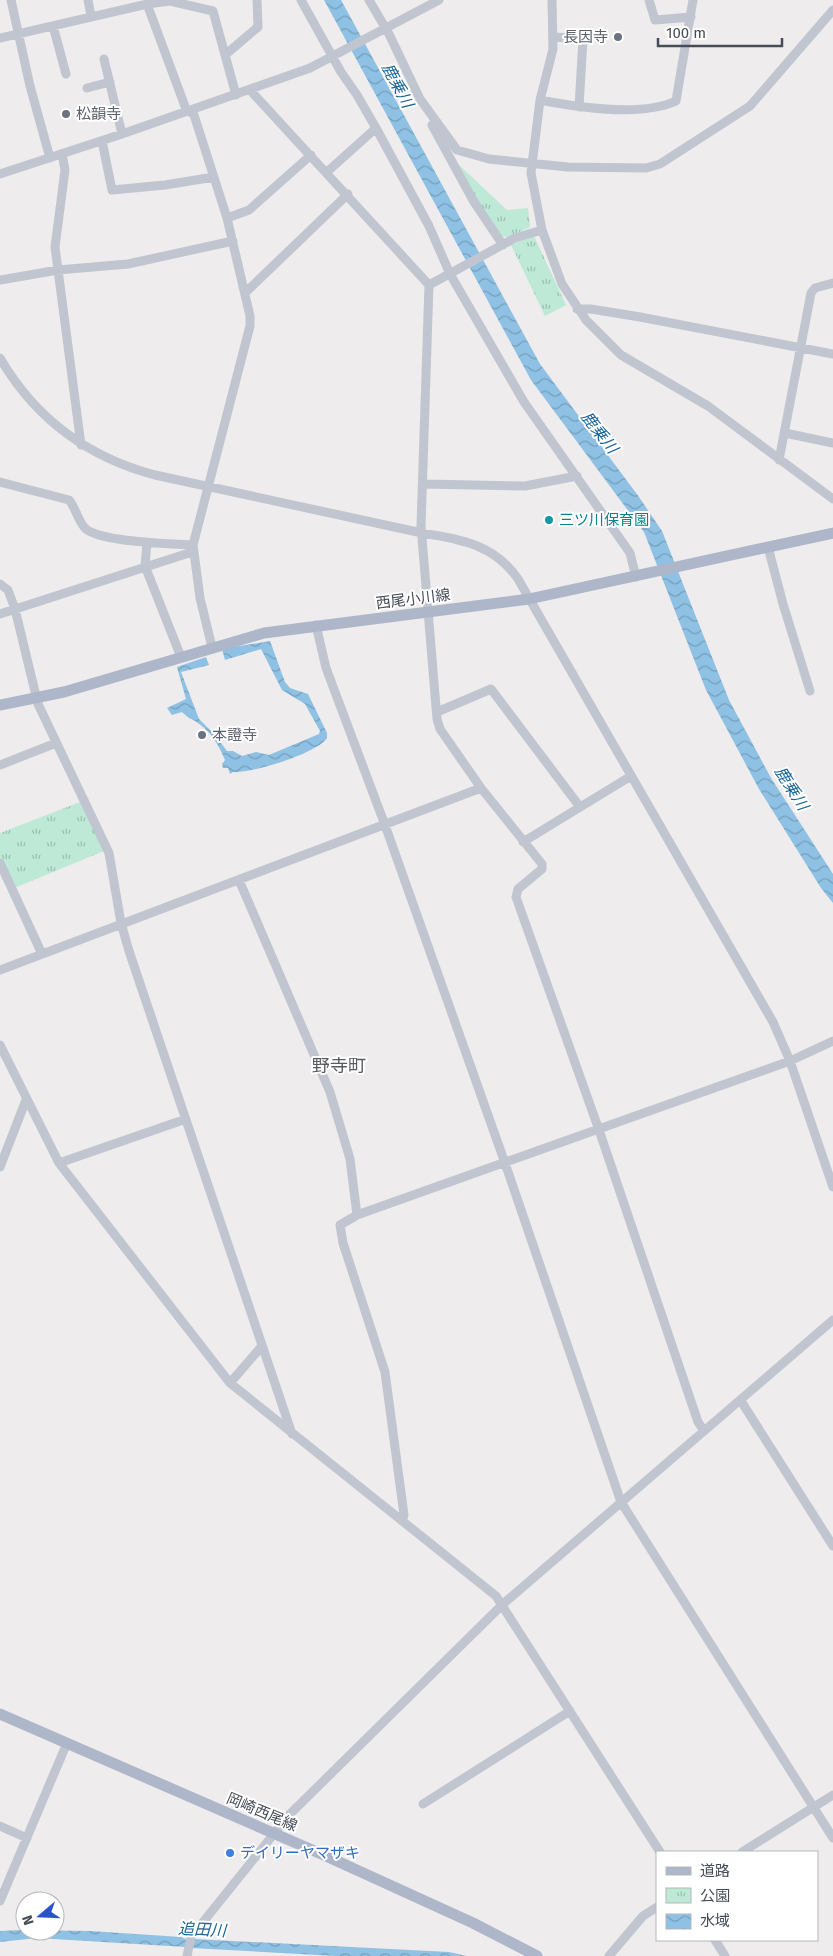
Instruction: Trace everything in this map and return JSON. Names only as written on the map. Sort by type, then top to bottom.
[{"type":"main road","name":"西尾小川線","points":[[0,705],[36,699],[264,633],[529,599],[639,577],[833,533]]},
{"type":"main road","name":"岡崎西尾線","points":[[0,1714],[456,1915],[537,1956]]},
{"type":"street","points":[[11,0],[17,34],[50,158]]},
{"type":"street","points":[[88,0],[91,16]]},
{"type":"street","points":[[225,55],[258,27],[257,0]]},
{"type":"street","points":[[301,0],[358,95],[524,402],[630,552],[639,577]]},
{"type":"street","points":[[369,0],[420,99],[430,123],[500,247]]},
{"type":"street","points":[[552,0],[554,38],[540,100],[531,163],[534,196],[542,230],[562,284],[576,309],[621,355],[708,406],[833,499]]},
{"type":"street","points":[[649,0],[655,20],[691,17]]},
{"type":"street","points":[[540,100],[579,107],[654,107],[676,101],[694,0]]},
{"type":"street","points":[[0,38],[91,16],[170,1],[213,11],[236,95]]},
{"type":"street","points":[[0,174],[189,112],[310,68],[437,1]]},
{"type":"street","points":[[147,4],[186,108],[194,116],[214,177],[227,218],[246,292],[250,326],[193,548],[212,647]]},
{"type":"street","points":[[420,99],[457,150],[488,159],[568,167],[646,168],[660,164],[750,106],[833,10]]},
{"type":"street","points":[[53,26],[66,74]]},
{"type":"street","points":[[554,38],[582,38],[584,41],[579,107]]},
{"type":"street","points":[[104,59],[122,134]]},
{"type":"street","points":[[87,88],[110,82]]},
{"type":"street","points":[[250,90],[348,194],[429,285],[422,533],[440,729],[480,788],[543,867],[518,889],[516,897],[599,1130],[698,1422],[704,1432]]},
{"type":"street","points":[[327,172],[376,128]]},
{"type":"street","points":[[102,141],[112,190],[165,185],[214,177]]},
{"type":"street","points":[[62,154],[65,170],[55,247],[80,445]]},
{"type":"street","points":[[227,218],[249,210],[311,155]]},
{"type":"street","points":[[246,292],[348,194]]},
{"type":"street","points":[[429,285],[515,238],[542,230]]},
{"type":"street","points":[[0,280],[58,270],[128,264],[232,241]]},
{"type":"street","points":[[779,460],[812,290],[833,283]]},
{"type":"street","points":[[576,309],[591,309],[640,317],[833,354]]},
{"type":"street","points":[[0,358],[10,375],[48,420],[80,445],[132,468],[422,533],[457,538],[476,544],[490,552],[513,572],[762,1000],[790,1061],[833,1187]]},
{"type":"street","points":[[0,380],[10,375]]},
{"type":"street","points":[[784,434],[833,443]]},
{"type":"street","points":[[424,484],[525,486],[577,476]]},
{"type":"street","points":[[0,482],[68,500],[87,530],[101,535],[193,548]]},
{"type":"street","points":[[147,542],[145,566],[181,657]]},
{"type":"street","points":[[768,547],[783,604],[810,691]]},
{"type":"street","points":[[0,614],[145,566],[193,548]]},
{"type":"street","points":[[0,584],[8,590],[15,609],[36,699],[109,854],[121,923],[292,1435]]},
{"type":"street","points":[[316,625],[326,668],[385,825],[622,1502],[833,1838]]},
{"type":"street","points":[[437,712],[491,689],[580,807]]},
{"type":"street","points":[[0,765],[56,743]]},
{"type":"street","points":[[523,842],[630,776]]},
{"type":"street","points":[[0,970],[480,788]]},
{"type":"street","points":[[0,863],[42,954]]},
{"type":"street","points":[[239,880],[330,1092],[350,1159],[357,1215]]},
{"type":"street","points":[[402,1521],[404,1515],[386,1372],[339,1229],[342,1222],[357,1215],[505,1164],[790,1061],[833,1042]]},
{"type":"street","points":[[0,1045],[59,1163],[230,1383],[292,1435],[496,1596],[659,1851]]},
{"type":"street","points":[[0,1167],[26,1100]]},
{"type":"street","points":[[59,1163],[186,1119]]},
{"type":"street","points":[[188,1954],[191,1937],[274,1834],[336,1767],[502,1604],[833,1320]]},
{"type":"street","points":[[230,1383],[262,1346]]},
{"type":"street","points":[[741,1400],[833,1546]]},
{"type":"street","points":[[423,1804],[570,1711]]},
{"type":"street","points":[[0,1901],[67,1743]]},
{"type":"street","points":[[744,1851],[833,1795]]},
{"type":"street","points":[[0,1826],[27,1838]]},
{"type":"street","points":[[609,1956],[643,1916],[656,1908]]},
{"type":"street","points":[[716,1941],[725,1956]]},
{"type":"green space","points":[[459,165],[507,210],[528,208],[530,227],[508,237],[502,236],[478,203],[458,167]]},
{"type":"green space","points":[[534,236],[566,305],[545,316],[511,245]]},
{"type":"green space","points":[[80,802],[104,851],[14,888],[0,857],[0,833]]},
{"type":"water","points":[[324,0],[341,0],[540,364],[662,531],[729,700],[771,778],[833,874],[833,903],[821,888],[759,789],[706,690],[644,532],[531,380]]},
{"type":"water","points":[[270,641],[285,682],[290,688],[308,694],[327,733],[327,738],[321,744],[298,756],[254,770],[230,774],[228,768],[223,768],[222,764],[225,760],[217,743],[205,729],[182,712],[172,715],[167,708],[186,699],[177,667],[206,657],[209,665],[181,672],[199,719],[215,735],[227,751],[233,751],[242,756],[256,752],[269,755],[319,734],[320,731],[305,704],[282,690],[261,649],[225,660],[222,649]]},
{"type":"water","points":[[15,1930],[15,1940],[0,1942],[0,1931]]},
{"type":"water","points":[[65,1931],[181,1937],[188,1940],[186,1947],[65,1940]]},
{"type":"water","points":[[194,1939],[449,1952],[467,1956],[336,1956],[192,1948]]},
{"type":"place","name":"長因寺","points":[[618,37]]},
{"type":"place","name":"松韻寺","points":[[66,114]]},
{"type":"place","name":"三ツ川保育園","points":[[549,520]]},
{"type":"place","name":"本證寺","points":[[202,735]]},
{"type":"place","name":"デイリーヤマザキ","points":[[230,1853]]},
{"type":"district","name":"野寺町","points":[[339,1066]]},
{"type":"water label","name":"鹿乗川","points":[[398,85]]},
{"type":"water label","name":"鹿乗川","points":[[600,432]]},
{"type":"water label","name":"鹿乗川","points":[[792,788]]},
{"type":"water label","name":"追田川","points":[[202,1929]]}]
